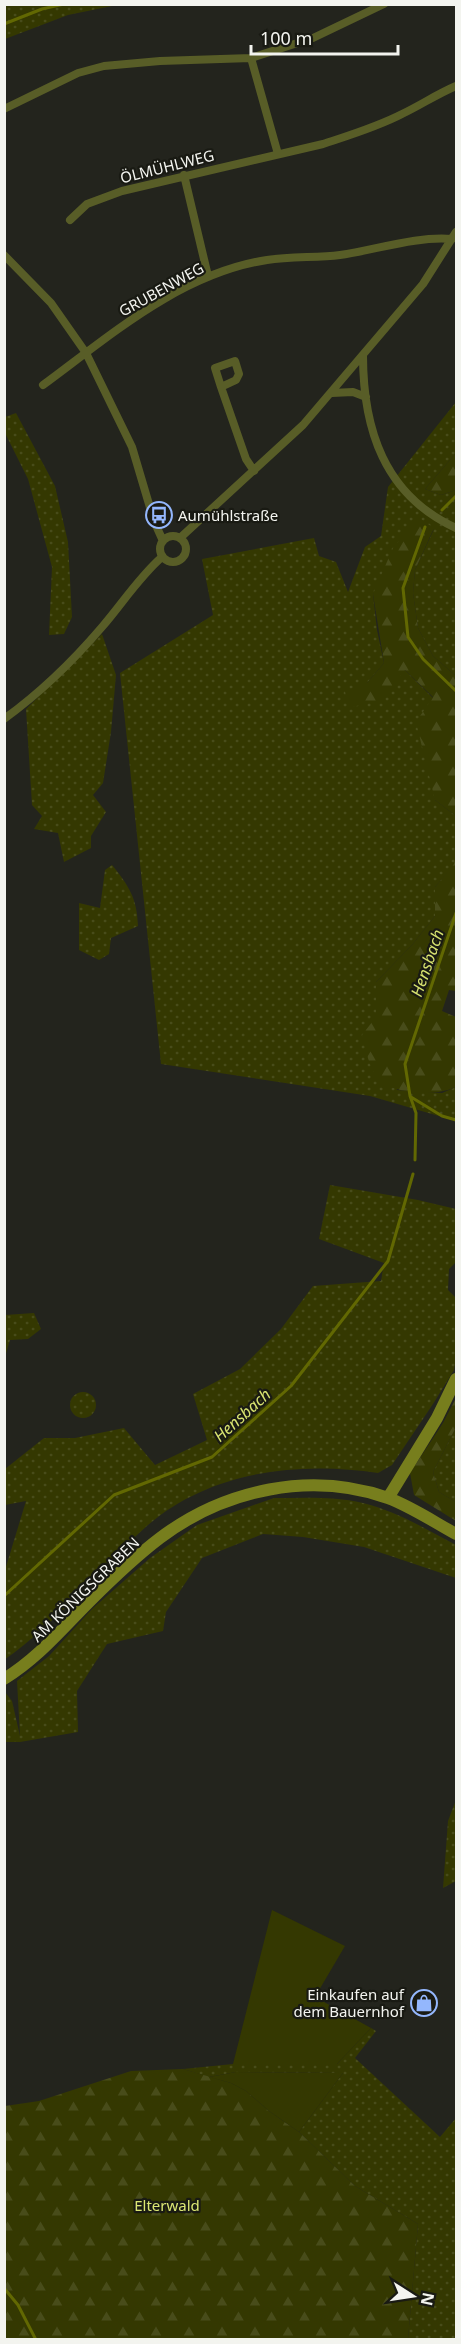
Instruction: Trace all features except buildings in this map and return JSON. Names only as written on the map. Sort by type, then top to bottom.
[{"type":"street","points":[[4,109],[78,73],[104,66],[160,61],[251,58],[313,38],[384,4]]},
{"type":"street","points":[[251,58],[278,154]]},
{"type":"street","name":"ÖLMÜHLWEG","points":[[70,220],[87,204],[122,190],[323,144],[373,127],[405,113],[437,93],[456,86]]},
{"type":"street","points":[[184,175],[208,276]]},
{"type":"street","points":[[180,538],[303,425],[423,284],[454,236]]},
{"type":"street","name":"GRUBENWEG","points":[[43,385],[128,321],[208,276],[267,260],[338,255],[454,236]]},
{"type":"street","points":[[4,255],[51,303],[86,353],[132,447],[154,521],[163,541]]},
{"type":"street","points":[[363,354],[366,397],[372,430],[382,459],[402,487],[425,509],[453,526]]},
{"type":"street","points":[[221,387],[246,459],[254,471]]},
{"type":"street","points":[[332,393],[353,392],[366,397]]},
{"type":"street","points":[[172,536],[180,538],[186,545],[186,555],[183,558],[175,562],[162,557],[160,550],[163,541],[172,536]]},
{"type":"street","points":[[4,719],[33,697],[68,663],[103,627],[140,580],[162,557]]},
{"type":"street","points":[[388,1498],[437,1418],[456,1379]]},
{"type":"street","name":"AM KÖNIGSGRABEN","points":[[4,1678],[44,1649],[89,1602],[159,1539],[207,1510],[252,1494],[302,1484],[345,1487],[388,1498],[456,1534]]},
{"type":"green space","points":[[5,4],[117,5],[68,15],[5,39]]},
{"type":"green space","points":[[456,402],[456,453],[425,489],[441,495],[456,490],[456,676],[433,656],[418,628],[413,593],[415,570],[434,529],[373,594],[384,663],[367,683],[405,670],[433,698],[435,800],[456,816],[455,864],[435,887],[435,916],[412,945],[376,982],[376,1017],[397,1090],[442,1093],[456,1087],[456,1121],[370,1096],[161,1064],[120,673],[213,615],[202,559],[314,538],[319,556],[336,562],[348,592],[365,547],[381,536],[388,487]]},
{"type":"green space","points":[[16,413],[55,486],[68,542],[72,617],[64,634],[49,635],[52,567],[28,479],[5,433],[5,417]]},
{"type":"green space","points":[[456,453],[456,490],[441,495],[425,489]]},
{"type":"green space","points":[[419,518],[434,528],[415,570],[413,593],[418,628],[433,656],[456,676],[456,816],[435,800],[416,722],[433,697],[405,670],[382,700],[348,708],[345,691],[367,683],[384,663],[373,594],[393,548]]},
{"type":"green space","points":[[102,634],[116,675],[111,732],[103,783],[93,795],[106,812],[91,836],[91,848],[64,862],[58,833],[34,829],[42,816],[32,805],[26,709]]},
{"type":"green space","points":[[456,857],[456,991],[449,990],[442,1011],[456,1017],[456,1087],[432,1092],[402,1090],[391,1087],[376,1076],[368,1059],[362,1035],[376,1017],[376,982],[412,945],[435,916],[435,887],[454,864]]},
{"type":"green space","points":[[112,865],[131,893],[138,926],[111,938],[109,954],[99,960],[79,950],[79,903],[100,908],[105,870]]},
{"type":"green space","points":[[330,1185],[456,1209],[456,1262],[449,1269],[448,1290],[456,1298],[454,1370],[392,1465],[378,1473],[318,1468],[257,1474],[199,1492],[148,1525],[43,1629],[4,1660],[5,1570],[26,1501],[5,1505],[5,1469],[44,1438],[75,1438],[124,1428],[155,1465],[207,1440],[193,1394],[240,1369],[281,1329],[313,1286],[381,1281],[384,1263],[319,1239]]},
{"type":"green space","points":[[34,1313],[41,1329],[28,1339],[10,1340],[5,1357],[5,1315]]},
{"type":"green space","points":[[83,1392],[92,1396],[96,1405],[92,1414],[83,1418],[74,1414],[70,1405],[74,1396]]},
{"type":"green space","points":[[456,1398],[456,1427],[433,1472],[439,1492],[456,1502],[456,1521],[414,1495],[410,1473],[443,1423]]},
{"type":"green space","points":[[456,1427],[456,1502],[439,1492],[433,1472]]},
{"type":"green space","points":[[274,1498],[341,1499],[375,1506],[399,1516],[456,1545],[456,1578],[364,1547],[303,1537],[263,1534],[202,1558],[166,1612],[163,1631],[107,1644],[77,1691],[78,1732],[20,1742],[5,1742],[5,1692],[12,1701],[20,1736],[17,1681],[49,1656],[92,1609],[150,1558],[197,1525]]},
{"type":"green space","points":[[456,1800],[456,1881],[443,1888],[448,1821]]},
{"type":"green space","points":[[272,1910],[345,1946],[315,1997],[371,2028],[337,2064],[233,2064]]},
{"type":"green space","points":[[371,2028],[376,2031],[355,2058],[440,2137],[456,2118],[456,2339],[408,2339],[418,2224],[355,2186],[299,2132],[343,2073],[236,2072],[209,2077],[183,2069],[233,2064],[337,2064]]},
{"type":"green space","name":"Elterwald","points":[[183,2069],[231,2083],[246,2091],[299,2132],[355,2186],[418,2224],[408,2339],[5,2340],[5,2106],[39,2101],[131,2071]]},
{"type":"green space","points":[[236,2072],[343,2073],[299,2132],[246,2091],[231,2083],[209,2077]]},
{"type":"waterway","points":[[4,24],[42,9],[64,4]]},
{"type":"waterway","name":"Hensbach","points":[[442,510],[456,496]]},
{"type":"waterway","name":"Hensbach","points":[[425,527],[403,588],[408,637],[423,659],[456,691]]},
{"type":"waterway","name":"Hensbach","points":[[415,1160],[416,1113],[410,1096],[405,1064],[456,913]]},
{"type":"waterway","points":[[411,1097],[442,1116],[456,1120]]},
{"type":"waterway","name":"Hensbach","points":[[4,1596],[114,1495],[212,1457],[291,1386],[388,1261],[413,1174]]},
{"type":"waterway","points":[[4,2288],[18,2305],[36,2340]]},
{"type":"place","name":"Aumühlstraße","points":[[159,515]]},
{"type":"place","name":"Einkaufen auf dem Bauernhof","points":[[424,2003]]}]
